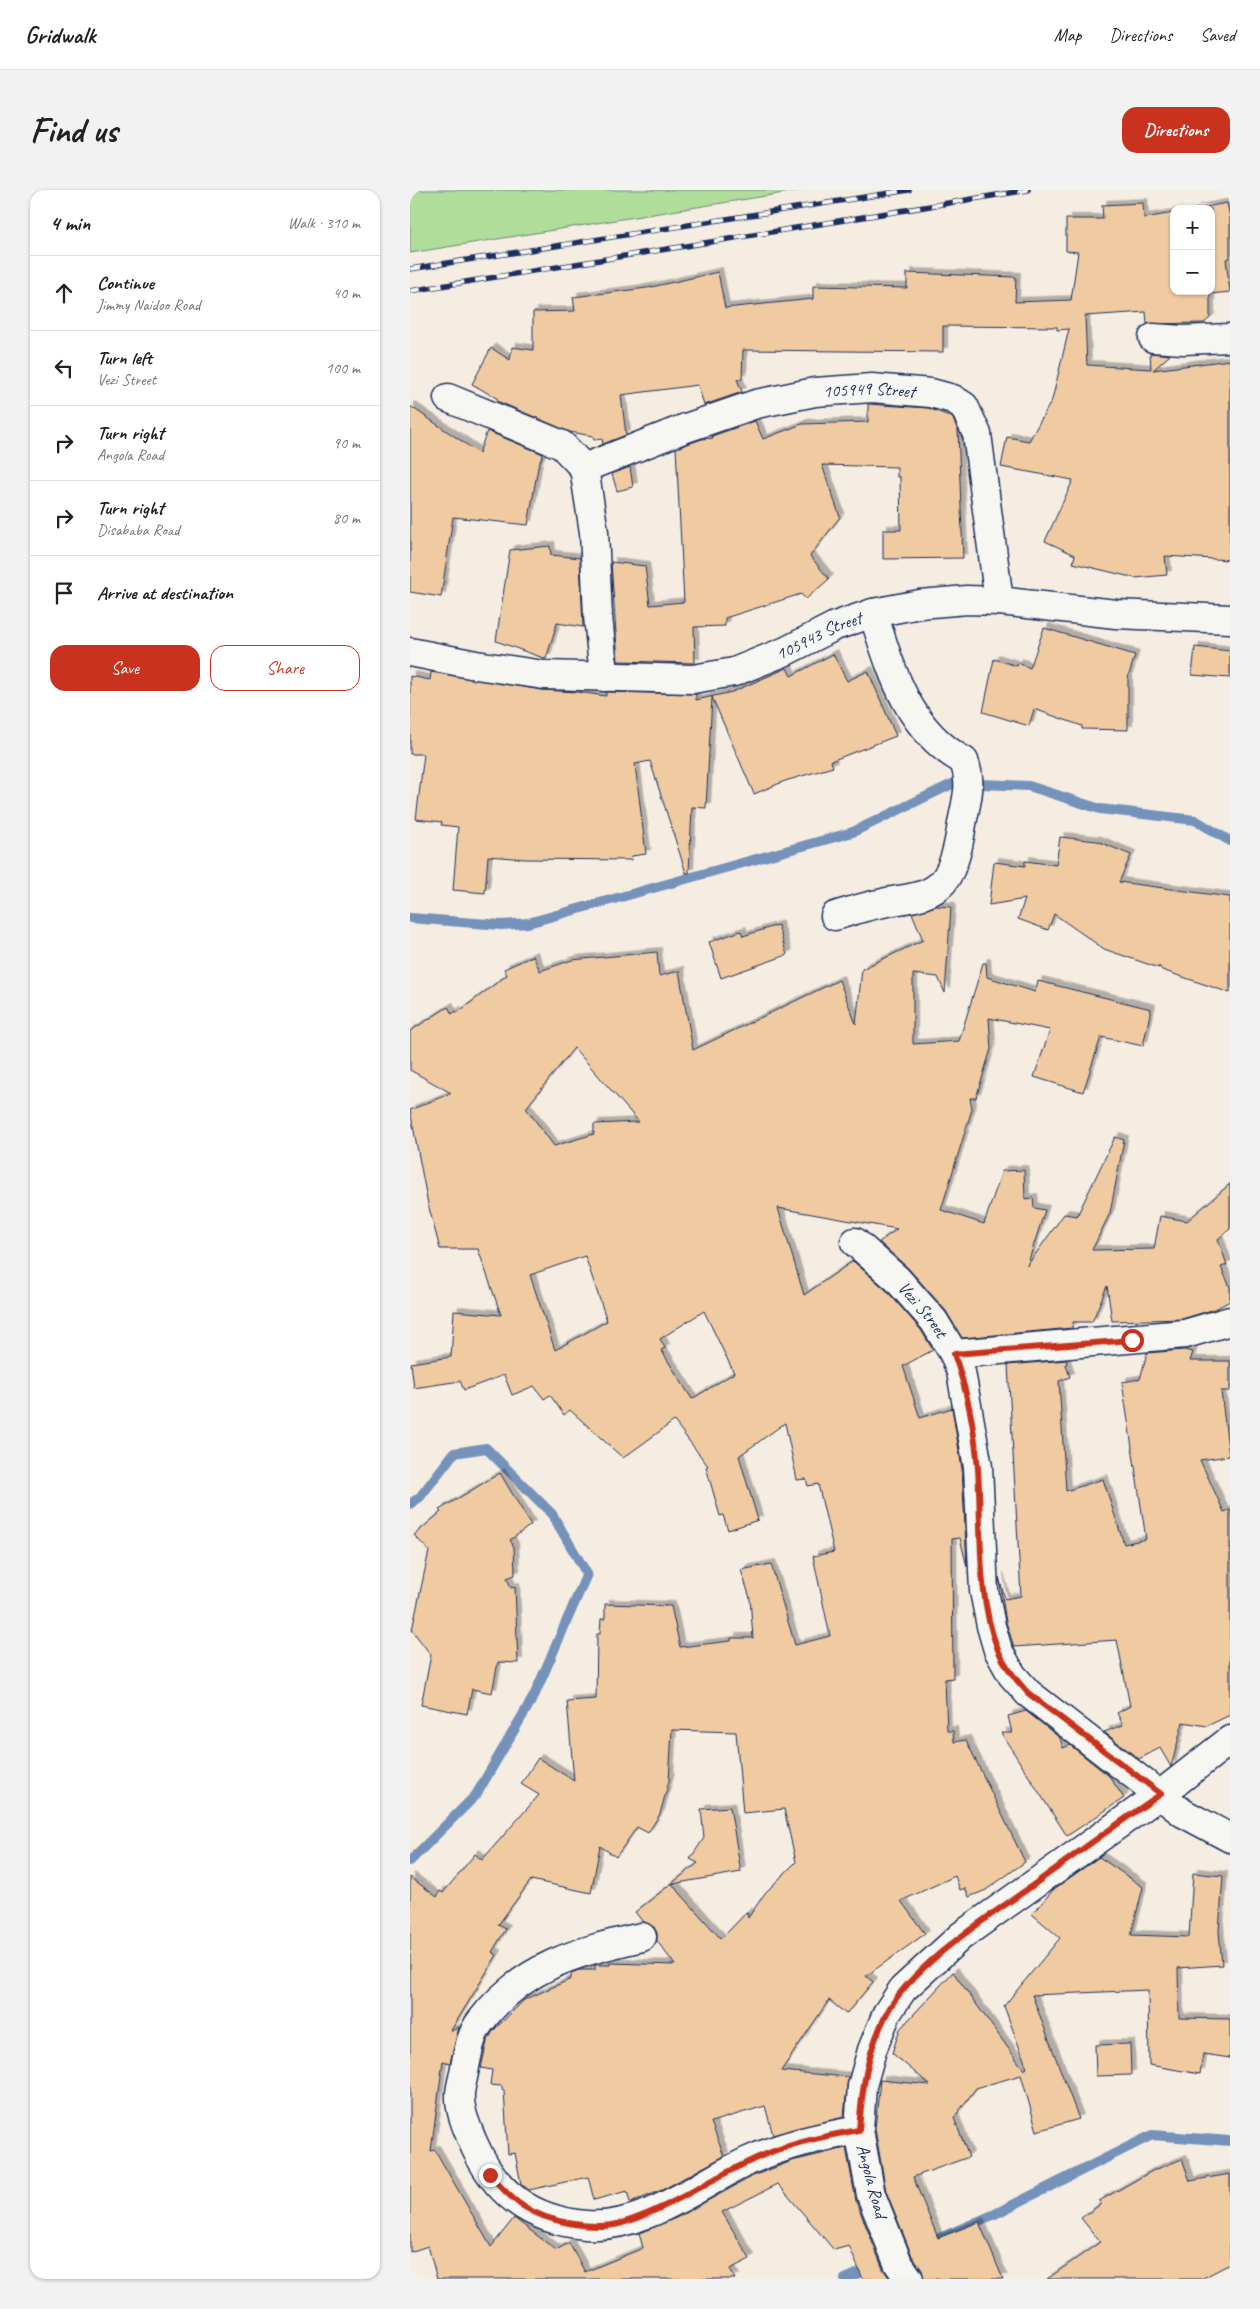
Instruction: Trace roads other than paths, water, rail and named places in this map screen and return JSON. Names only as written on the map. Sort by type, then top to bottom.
[{"type":"street","points":[[1153,338],[1183,340],[1230,338]]},
{"type":"street","name":"105949 Street","points":[[584,468],[683,429],[756,404],[815,392],[872,388],[931,393],[953,399],[964,406],[977,434],[999,601]]},
{"type":"street","points":[[448,398],[562,445],[584,468],[594,532],[598,616],[604,677]]},
{"type":"street","name":"105943 Street","points":[[410,652],[544,676],[693,680],[734,672],[786,651],[835,626],[873,613],[920,604],[967,600],[999,601],[1116,614],[1230,619]]},
{"type":"street","points":[[835,916],[871,905],[918,896],[934,890],[944,881],[958,850],[968,799],[969,775],[964,761],[952,754],[928,734],[908,706],[890,667],[873,613]]},
{"type":"street","name":"Vezi Street","points":[[855,1242],[897,1279],[934,1320],[954,1354],[961,1372],[978,1467],[984,1591],[998,1650],[1012,1675],[1028,1693],[1161,1794],[1183,1813],[1230,1838]]},
{"type":"street","points":[[954,1354],[1185,1334],[1230,1321]]},
{"type":"street","name":"Angola Road","points":[[903,2271],[871,2195],[859,2130],[862,2086],[872,2050],[887,2013],[903,1988],[961,1936],[1161,1794],[1230,1740]]},
{"type":"street","points":[[642,1937],[602,1946],[557,1960],[524,1980],[498,2002],[480,2022],[468,2048],[460,2093],[463,2117],[490,2175],[504,2191],[524,2207],[561,2222],[589,2226],[620,2224],[652,2212],[746,2162],[778,2148],[823,2136],[859,2130]]},
{"type":"waterway","points":[[410,918],[501,925],[528,923],[853,832],[952,784]]},
{"type":"waterway","points":[[980,784],[1029,786],[1100,809],[1195,820],[1230,841]]},
{"type":"waterway","points":[[410,1504],[420,1497],[454,1453],[486,1448],[552,1514],[587,1574],[534,1696],[476,1795],[410,1861]]},
{"type":"waterway","points":[[845,2279],[995,2214],[1152,2135],[1230,2141]]},
{"type":"railway","points":[[410,269],[909,190]]},
{"type":"railway","points":[[410,291],[1028,190]]}]
